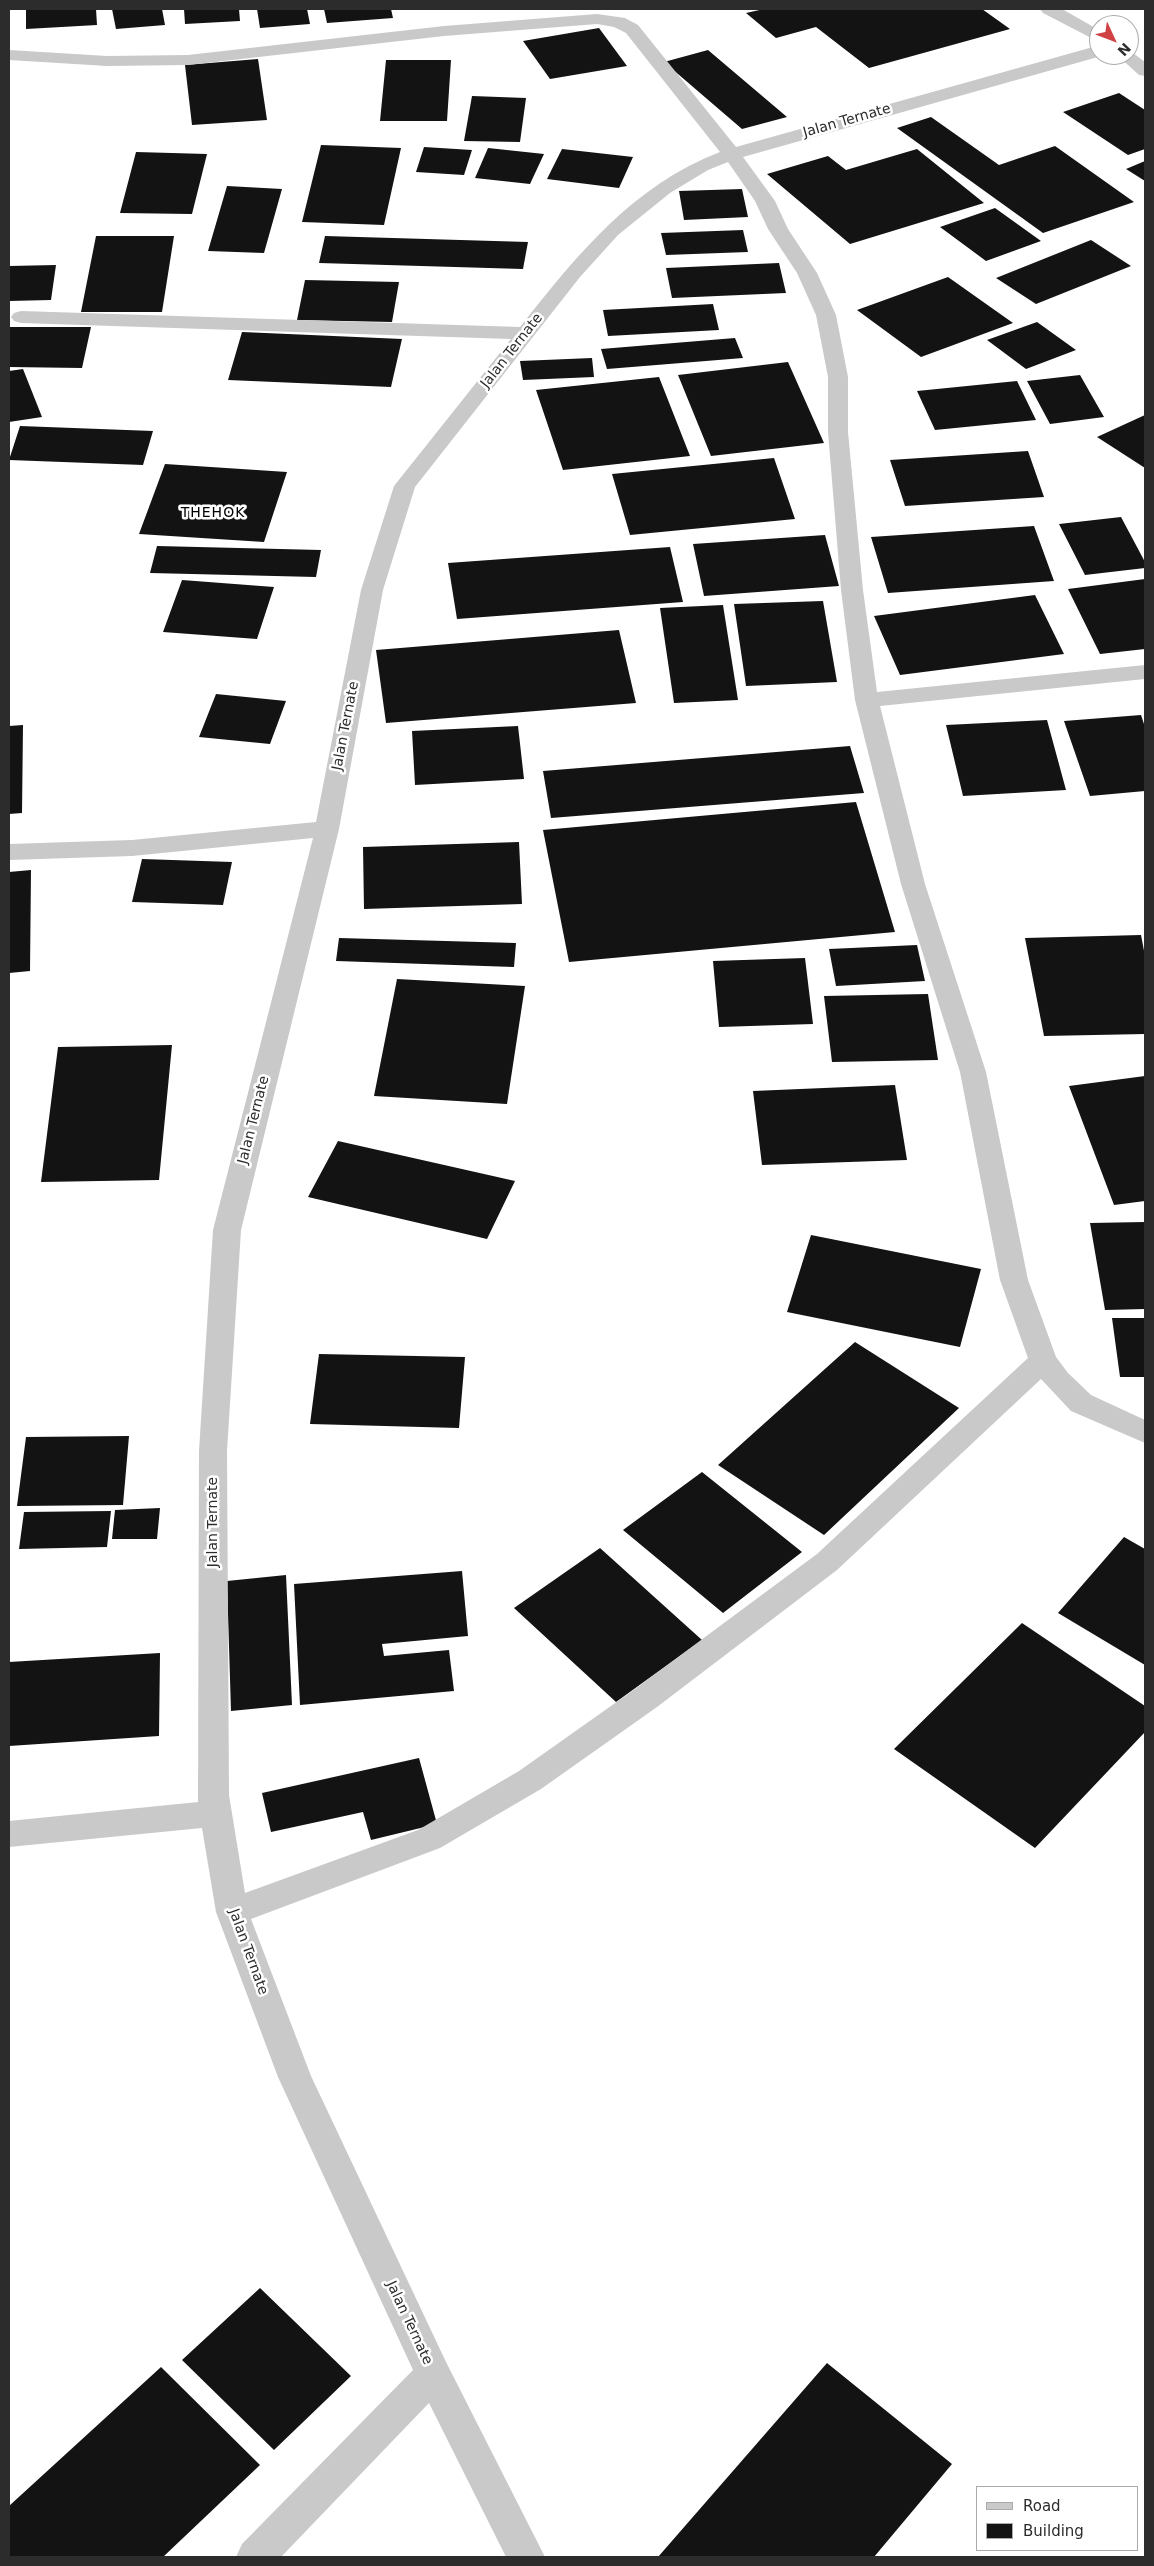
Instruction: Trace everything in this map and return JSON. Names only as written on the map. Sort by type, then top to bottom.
[{"type":"street","points":[[1049,9],[1089,31]]},
{"type":"street","points":[[9,55],[106,61],[188,60],[444,32],[598,19],[619,22],[632,30],[732,154],[765,201],[778,229],[807,273],[826,315],[838,376],[838,432],[852,590],[867,700],[913,884],[973,1072],[1014,1280],[1043,1361],[1058,1381],[1081,1403],[1145,1432]]},
{"type":"street","name":"Jalan Ternate","points":[[526,2557],[433,2374],[295,2077],[232,1912],[212,1795],[213,1451],[227,1230],[327,829],[372,590],[406,486],[573,273],[612,231],[663,189],[700,166],[732,154],[1089,54]]},
{"type":"street","points":[[21,317],[525,333]]},
{"type":"street","points":[[867,700],[1145,672]]},
{"type":"street","points":[[9,852],[132,848],[327,829]]},
{"type":"street","points":[[232,1912],[429,1839],[530,1780],[646,1698],[827,1562],[1043,1361]]},
{"type":"street","points":[[9,1834],[216,1813]]},
{"type":"street","points":[[255,2557],[433,2374]]},
{"type":"building","points":[[26,9],[96,9],[97,25],[26,29]]},
{"type":"building","points":[[112,9],[162,9],[165,25],[116,29]]},
{"type":"building","points":[[184,9],[239,9],[240,21],[185,24]]},
{"type":"building","points":[[257,9],[307,9],[310,24],[260,28]]},
{"type":"building","points":[[324,9],[391,9],[393,18],[327,23]]},
{"type":"building","points":[[764,9],[982,9],[1010,29],[869,68],[816,27],[776,38],[746,13]]},
{"type":"building","points":[[599,28],[627,66],[550,79],[523,41]]},
{"type":"building","points":[[708,50],[787,117],[742,129],[664,62]]},
{"type":"building","points":[[258,59],[267,120],[192,125],[185,65]]},
{"type":"building","points":[[386,60],[451,60],[447,121],[380,121]]},
{"type":"building","points":[[1119,93],[1145,110],[1145,149],[1128,155],[1063,112]]},
{"type":"building","points":[[472,96],[526,98],[520,142],[464,141]]},
{"type":"building","points":[[931,117],[999,165],[1055,146],[1134,202],[1043,233],[897,128]]},
{"type":"building","points":[[321,145],[401,148],[384,225],[302,222]]},
{"type":"building","points":[[424,147],[472,150],[464,175],[416,172]]},
{"type":"building","points":[[488,148],[544,154],[530,184],[475,178]]},
{"type":"building","points":[[562,149],[633,157],[619,188],[547,179]]},
{"type":"building","points":[[917,149],[984,203],[850,244],[767,174],[828,156],[846,170]]},
{"type":"building","points":[[136,152],[207,154],[192,214],[120,213]]},
{"type":"building","points":[[1145,161],[1145,181],[1126,169]]},
{"type":"building","points":[[227,186],[282,189],[264,253],[208,251]]},
{"type":"building","points":[[742,189],[748,217],[684,220],[679,191]]},
{"type":"building","points":[[995,208],[1041,241],[986,261],[940,227]]},
{"type":"building","points":[[743,230],[748,252],[666,255],[661,233]]},
{"type":"building","points":[[96,236],[174,236],[162,312],[81,312]]},
{"type":"building","points":[[325,236],[528,242],[523,269],[319,263]]},
{"type":"building","points":[[1091,240],[1131,266],[1036,304],[996,278]]},
{"type":"building","points":[[779,263],[786,293],[672,298],[666,268]]},
{"type":"building","points":[[56,265],[51,300],[9,301],[9,266]]},
{"type":"building","points":[[948,277],[1013,323],[921,357],[857,310]]},
{"type":"building","points":[[305,280],[399,282],[392,322],[297,320]]},
{"type":"building","points":[[713,304],[719,330],[608,336],[603,310]]},
{"type":"building","points":[[1037,322],[1076,350],[1026,369],[987,340]]},
{"type":"building","points":[[9,327],[91,327],[82,368],[9,367]]},
{"type":"building","points":[[242,332],[402,339],[391,387],[228,380]]},
{"type":"building","points":[[735,338],[743,358],[607,369],[601,349]]},
{"type":"building","points":[[592,358],[594,377],[523,380],[520,361]]},
{"type":"building","points":[[788,362],[824,443],[711,456],[678,375]]},
{"type":"building","points":[[23,369],[42,417],[9,422],[9,371]]},
{"type":"building","points":[[1080,375],[1104,417],[1050,424],[1027,381]]},
{"type":"building","points":[[659,377],[690,456],[563,470],[536,390]]},
{"type":"building","points":[[1017,381],[1036,420],[935,430],[917,391]]},
{"type":"building","points":[[1145,415],[1145,468],[1097,437]]},
{"type":"building","points":[[20,426],[153,431],[143,465],[9,460]]},
{"type":"building","points":[[1028,451],[1044,497],[905,506],[890,460]]},
{"type":"building","points":[[774,458],[795,519],[630,535],[612,474]]},
{"type":"building","points":[[165,464],[287,472],[264,542],[139,534]]},
{"type":"building","points":[[1121,517],[1145,562],[1145,568],[1085,575],[1059,524]]},
{"type":"building","points":[[1034,526],[1054,581],[888,593],[871,537]]},
{"type":"building","points":[[825,535],[839,586],[704,596],[693,544]]},
{"type":"building","points":[[157,546],[321,550],[316,577],[150,573]]},
{"type":"building","points":[[670,547],[683,602],[457,619],[448,563]]},
{"type":"building","points":[[1145,579],[1145,649],[1100,654],[1068,589]]},
{"type":"building","points":[[182,580],[274,587],[257,639],[163,632]]},
{"type":"building","points":[[1035,595],[1064,654],[900,675],[874,616]]},
{"type":"building","points":[[823,601],[837,682],[746,686],[734,604]]},
{"type":"building","points":[[723,605],[738,700],[674,703],[660,608]]},
{"type":"building","points":[[619,630],[636,703],[386,723],[376,650]]},
{"type":"building","points":[[216,694],[286,701],[270,744],[199,737]]},
{"type":"building","points":[[1141,715],[1145,727],[1145,791],[1090,796],[1064,721]]},
{"type":"building","points":[[1047,720],[1066,790],[963,796],[946,725]]},
{"type":"building","points":[[23,725],[22,813],[9,814],[9,726]]},
{"type":"building","points":[[518,726],[524,779],[415,785],[412,731]]},
{"type":"building","points":[[850,746],[864,793],[551,818],[543,771]]},
{"type":"building","points":[[856,802],[895,932],[569,962],[543,830]]},
{"type":"building","points":[[519,842],[522,904],[364,909],[363,847]]},
{"type":"building","points":[[142,859],[232,862],[223,905],[132,902]]},
{"type":"building","points":[[31,870],[30,971],[9,973],[9,872]]},
{"type":"building","points":[[1141,935],[1145,956],[1145,1034],[1044,1036],[1025,938]]},
{"type":"building","points":[[339,938],[516,943],[514,967],[336,961]]},
{"type":"building","points":[[917,945],[925,981],[836,986],[829,949]]},
{"type":"building","points":[[805,958],[813,1024],[719,1027],[713,961]]},
{"type":"building","points":[[397,979],[525,986],[507,1104],[374,1096]]},
{"type":"building","points":[[928,994],[938,1060],[832,1062],[824,996]]},
{"type":"building","points":[[172,1045],[159,1180],[41,1182],[58,1047]]},
{"type":"building","points":[[1145,1076],[1145,1201],[1114,1205],[1069,1086]]},
{"type":"building","points":[[895,1085],[907,1160],[762,1165],[753,1091]]},
{"type":"building","points":[[338,1141],[515,1181],[487,1239],[308,1197]]},
{"type":"building","points":[[1145,1222],[1145,1309],[1105,1310],[1090,1223]]},
{"type":"building","points":[[811,1235],[981,1269],[960,1347],[787,1312]]},
{"type":"building","points":[[1112,1318],[1145,1318],[1145,1377],[1120,1377]]},
{"type":"building","points":[[855,1342],[959,1408],[824,1535],[718,1465]]},
{"type":"building","points":[[319,1354],[465,1357],[459,1428],[310,1424]]},
{"type":"building","points":[[129,1436],[123,1505],[17,1506],[26,1437]]},
{"type":"building","points":[[702,1472],[802,1552],[723,1613],[623,1530]]},
{"type":"building","points":[[160,1508],[157,1539],[112,1539],[115,1510]]},
{"type":"building","points":[[111,1511],[107,1547],[19,1549],[24,1512]]},
{"type":"building","points":[[1124,1537],[1145,1549],[1145,1665],[1058,1613]]},
{"type":"building","points":[[600,1548],[702,1640],[616,1702],[514,1608]]},
{"type":"building","points":[[462,1571],[468,1636],[382,1644],[384,1656],[449,1650],[454,1691],[300,1705],[294,1584]]},
{"type":"building","points":[[286,1575],[292,1705],[231,1711],[227,1581]]},
{"type":"building","points":[[1022,1623],[1145,1706],[1145,1732],[1035,1848],[894,1749]]},
{"type":"building","points":[[160,1653],[159,1736],[9,1746],[9,1662]]},
{"type":"building","points":[[419,1758],[437,1824],[371,1840],[363,1812],[271,1832],[262,1793]]},
{"type":"building","points":[[260,2288],[351,2376],[274,2450],[182,2360]]},
{"type":"building","points":[[827,2363],[952,2464],[874,2557],[658,2557]]},
{"type":"building","points":[[161,2367],[260,2465],[163,2557],[9,2557],[9,2506]]},
{"type":"district","name":"THEHOK","points":[[213,513]]}]
